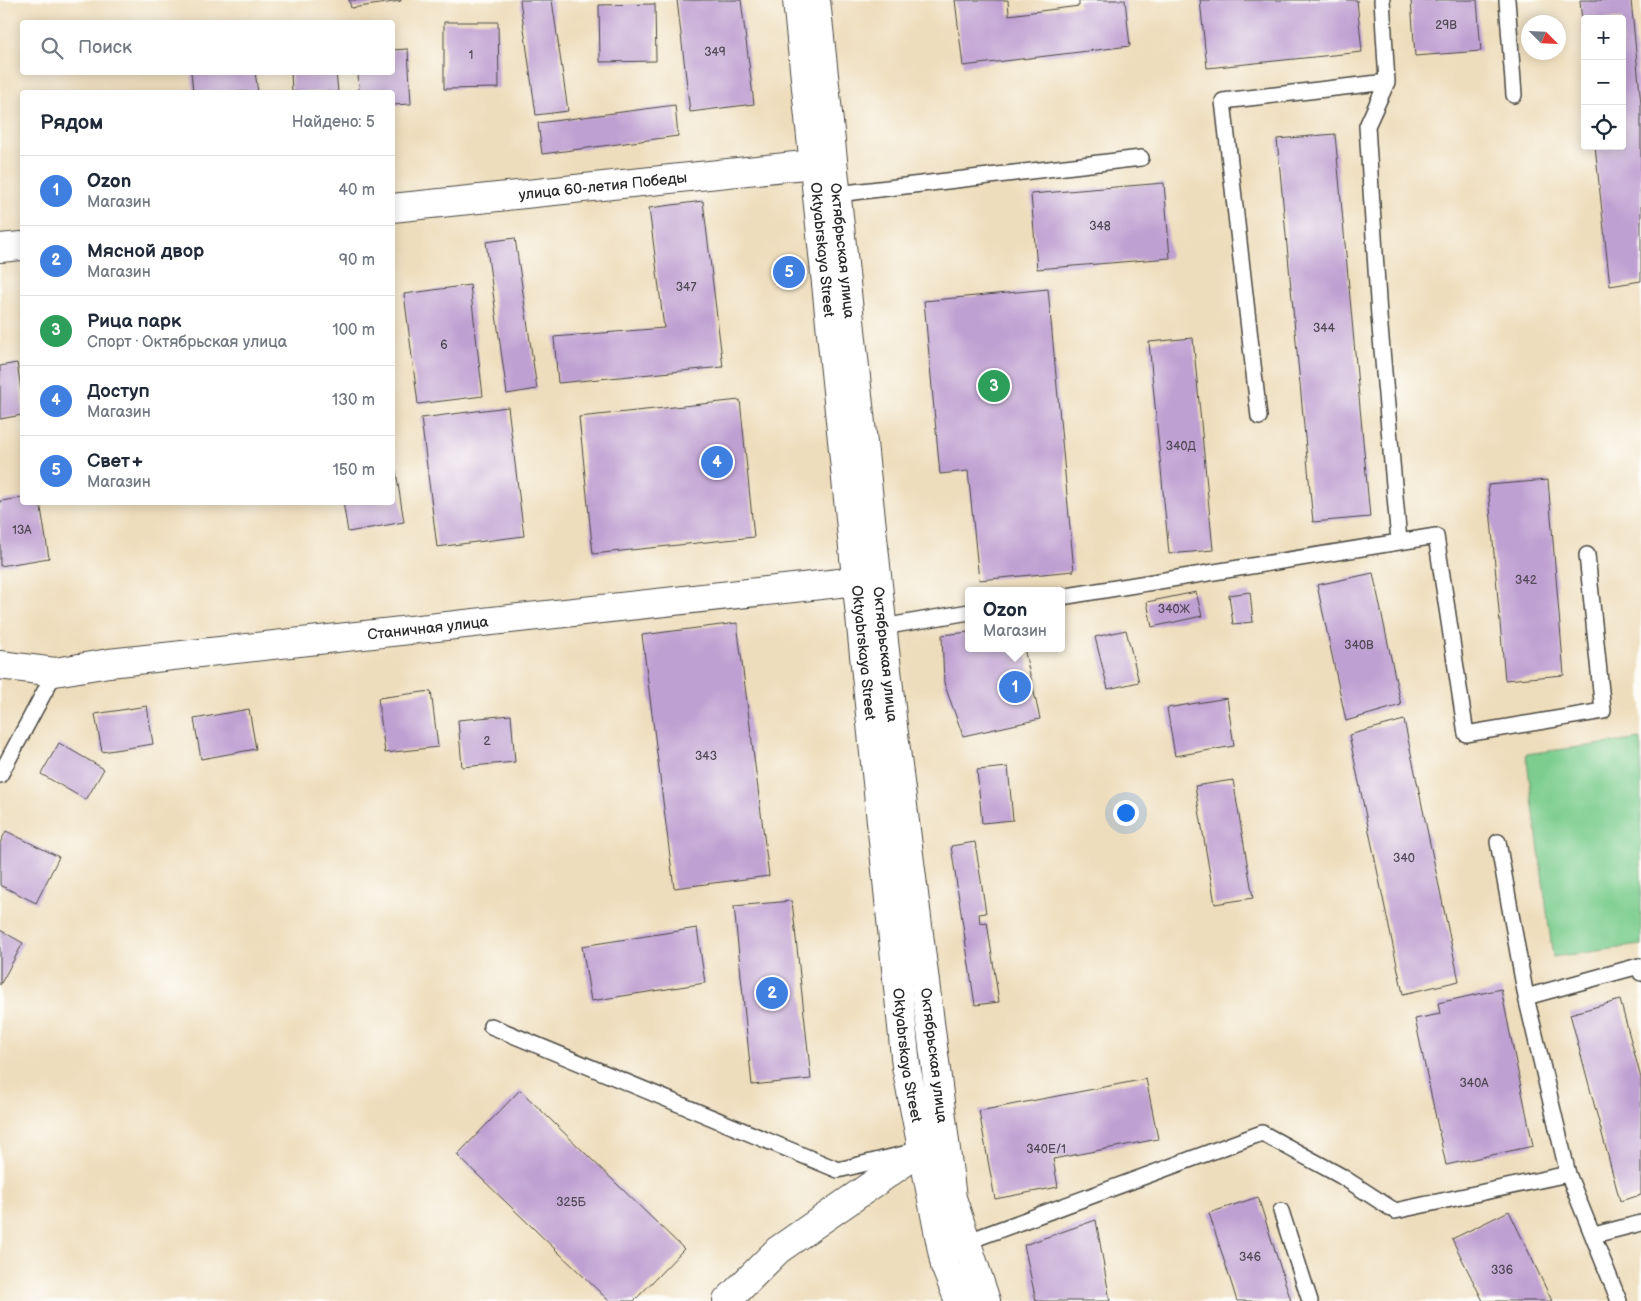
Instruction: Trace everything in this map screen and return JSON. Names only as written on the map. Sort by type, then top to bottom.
[{"type":"main road","name":"Oktyabrskaya Street","points":[[797,0],[858,581],[906,1066],[945,1266],[959,1301]]},
{"type":"main road","name":"Октябрьская улица","points":[[816,0],[883,626],[952,1198],[986,1301]]},
{"type":"main road","name":"улица 60-летия Победы","points":[[395,208],[814,164]]},
{"type":"main road","points":[[0,248],[20,246]]},
{"type":"main road","name":"Станичная улица","points":[[0,665],[55,672],[129,661],[858,581]]},
{"type":"main road","points":[[727,1301],[778,1250],[922,1150]]},
{"type":"lane","points":[[1382,0],[1387,82],[1368,126],[1379,316],[1399,541]]},
{"type":"lane","points":[[1507,0],[1514,95]]},
{"type":"lane","points":[[1259,417],[1223,101],[1387,82]]},
{"type":"lane","points":[[837,194],[1141,158]]},
{"type":"lane","points":[[1065,596],[1436,536],[1466,734],[1603,711],[1587,555]]},
{"type":"lane","points":[[883,626],[965,613]]},
{"type":"lane","points":[[0,775],[55,672]]},
{"type":"lane","points":[[1498,842],[1526,997],[1568,1174],[1619,1301]]},
{"type":"lane","points":[[1526,997],[1639,966],[1641,973]]},
{"type":"lane","points":[[491,1026],[838,1170],[922,1150]]},
{"type":"lane","points":[[966,1242],[1262,1133],[1341,1176],[1395,1211],[1568,1174]]},
{"type":"lane","points":[[1281,1211],[1310,1301]]},
{"type":"lane","points":[[1594,1236],[1641,1222]]},
{"type":"green space","points":[[1641,739],[1641,945],[1553,957],[1526,754]]},
{"type":"building","points":[[349,0],[401,0],[401,1],[351,8]]},
{"type":"building","points":[[520,0],[552,0],[568,111],[536,115]]},
{"type":"building","points":[[677,0],[741,0],[754,104],[690,112]]},
{"type":"building","points":[[955,0],[1008,0],[1009,15],[1079,6],[1079,0],[1125,0],[1130,46],[963,66]]},
{"type":"building","points":[[1200,0],[1357,0],[1362,52],[1207,68]]},
{"type":"building","points":[[1411,0],[1477,0],[1481,51],[1415,56]]},
{"type":"building","points":[[1580,0],[1631,0],[1641,104],[1641,281],[1610,286],[1595,150],[1626,150],[1626,15],[1581,15]]},
{"type":"building","points":[[655,4],[656,61],[600,62],[599,5]]},
{"type":"building","points":[[444,22],[498,22],[499,88],[444,89]]},
{"type":"building","points":[[408,49],[411,104],[395,105],[395,90],[359,90],[358,75],[395,75],[395,50]]},
{"type":"building","points":[[191,75],[255,75],[258,90],[193,90]]},
{"type":"building","points":[[291,75],[336,75],[338,90],[292,90]]},
{"type":"building","points":[[675,105],[678,136],[542,154],[538,123]]},
{"type":"building","points":[[1335,134],[1370,517],[1313,522],[1277,139]]},
{"type":"building","points":[[1164,183],[1170,258],[1037,269],[1031,194]]},
{"type":"building","points":[[703,201],[723,367],[558,383],[554,337],[664,328],[649,208]]},
{"type":"building","points":[[515,238],[537,389],[507,394],[486,242]]},
{"type":"building","points":[[470,285],[483,396],[418,404],[404,294]]},
{"type":"building","points":[[1048,289],[1074,571],[979,580],[968,471],[940,474],[924,301]]},
{"type":"building","points":[[1193,338],[1213,550],[1169,554],[1149,342]]},
{"type":"building","points":[[17,363],[20,383],[20,415],[0,419],[0,366]]},
{"type":"building","points":[[740,400],[754,537],[593,554],[579,417]]},
{"type":"building","points":[[508,407],[524,536],[437,547],[421,418]]},
{"type":"building","points":[[395,465],[404,522],[348,532],[344,505],[395,505]]},
{"type":"building","points":[[1548,480],[1564,675],[1505,680],[1488,485]]},
{"type":"building","points":[[20,498],[20,505],[40,505],[49,558],[0,566],[0,501]]},
{"type":"building","points":[[1373,573],[1401,705],[1346,721],[1317,585]]},
{"type":"building","points":[[1196,592],[1202,616],[1152,627],[1147,602]]},
{"type":"building","points":[[1250,592],[1253,622],[1233,624],[1229,595]]},
{"type":"building","points":[[737,623],[769,876],[674,888],[642,635]]},
{"type":"building","points":[[1126,630],[1139,682],[1108,689],[1095,637]]},
{"type":"building","points":[[965,632],[965,652],[1025,652],[1040,719],[963,736],[944,683],[942,635]]},
{"type":"building","points":[[431,691],[438,747],[385,753],[378,698]]},
{"type":"building","points":[[1227,698],[1234,746],[1175,756],[1167,708]]},
{"type":"building","points":[[147,706],[153,744],[102,752],[95,714]]},
{"type":"building","points":[[249,709],[256,749],[201,759],[194,719]]},
{"type":"building","points":[[511,715],[515,762],[462,767],[458,720]]},
{"type":"building","points":[[1404,720],[1459,981],[1403,994],[1349,735]]},
{"type":"building","points":[[59,743],[104,769],[86,800],[41,774]]},
{"type":"building","points":[[1008,767],[1013,820],[982,823],[977,770]]},
{"type":"building","points":[[1233,780],[1253,898],[1215,904],[1195,786]]},
{"type":"building","points":[[6,831],[59,857],[36,903],[0,885],[0,843]]},
{"type":"building","points":[[975,842],[986,913],[979,914],[980,923],[987,922],[999,1002],[975,1005],[951,846]]},
{"type":"building","points":[[792,901],[811,1079],[752,1085],[734,906]]},
{"type":"building","points":[[697,928],[705,983],[591,1001],[582,946]]},
{"type":"building","points":[[0,930],[23,943],[0,985]]},
{"type":"building","points":[[1501,989],[1533,1146],[1446,1165],[1415,1019],[1440,1014],[1438,1003]]},
{"type":"building","points":[[1620,1000],[1641,1078],[1641,1195],[1620,1201],[1570,1014]]},
{"type":"building","points":[[1146,1079],[1158,1139],[1053,1159],[1058,1187],[995,1199],[979,1111]]},
{"type":"building","points":[[520,1090],[684,1249],[634,1301],[609,1301],[457,1155]]},
{"type":"building","points":[[1258,1197],[1291,1301],[1237,1301],[1209,1213]]},
{"type":"building","points":[[1509,1211],[1552,1301],[1483,1301],[1452,1239]]},
{"type":"building","points":[[1096,1220],[1110,1301],[1036,1301],[1024,1245]]},
{"type":"place","name":"Свет+","points":[[789,272]]},
{"type":"place","name":"Рица парк","points":[[994,386]]},
{"type":"place","name":"Доступ","points":[[717,462]]},
{"type":"place","name":"Ozon","points":[[1015,687]]},
{"type":"place","name":"Мясной двор","points":[[772,993]]}]
